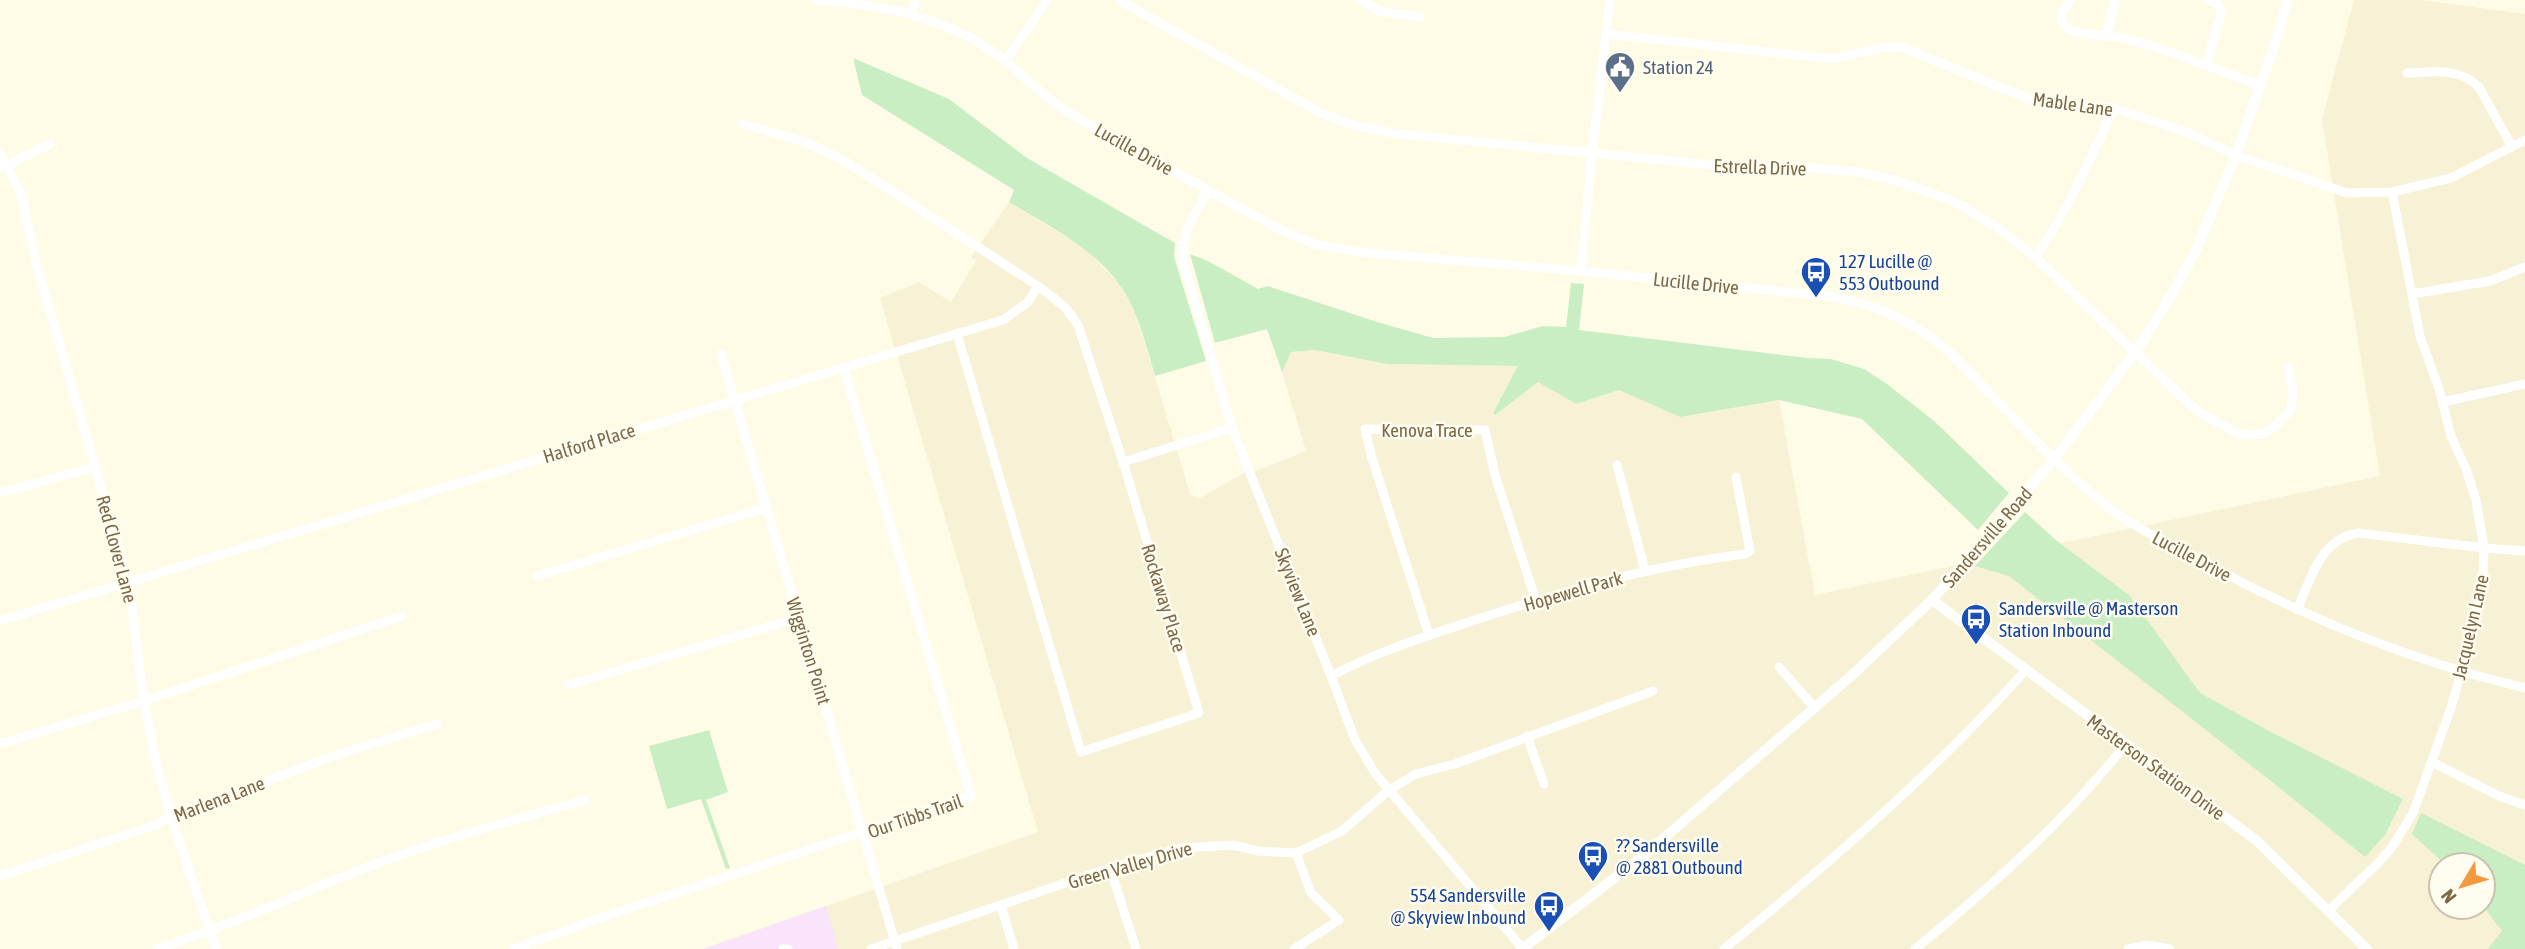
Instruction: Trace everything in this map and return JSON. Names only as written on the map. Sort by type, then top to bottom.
[{"type":"street","name":"Lucille Drive","points":[[815,0],[872,5],[912,14],[974,40],[1005,61],[1065,110],[1208,191],[1283,231],[1315,244],[1357,251],[1826,296],[1858,301],[1883,311],[1928,334],[1946,349],[2110,509],[2139,527],[2297,610],[2373,643],[2525,688]]},
{"type":"street","points":[[912,14],[916,0]]},
{"type":"street","points":[[1005,61],[1048,0]]},
{"type":"street","name":"Estrella Drive","points":[[1119,0],[1338,121],[1399,134],[1732,167],[1792,166],[1858,173],[1894,180],[1953,201],[1997,227],[2035,257],[2197,411],[2232,432],[2263,434],[2278,424],[2291,409],[2293,390],[2288,366]]},
{"type":"street","points":[[1359,0],[1380,11],[1420,17]]},
{"type":"street","points":[[1581,271],[1591,153],[1610,0]]},
{"type":"street","points":[[2071,0],[2063,8],[2061,18],[2065,27],[2075,32],[2106,35],[2157,47],[2261,86]]},
{"type":"street","points":[[2106,35],[2116,0]]},
{"type":"street","points":[[2206,65],[2222,10],[2217,2],[2207,0]]},
{"type":"street","name":"Sandersville Road","points":[[1523,949],[1642,857],[1815,708],[1932,600],[2055,457],[2135,353],[2194,254],[2236,155],[2261,86],[2287,0]]},
{"type":"street","name":"Mable Lane","points":[[1607,34],[1832,60],[1886,47],[1904,48],[2032,100],[2114,108],[2186,132],[2236,155],[2347,193],[2392,192],[2458,175],[2525,140]]},
{"type":"street","points":[[2407,73],[2450,72],[2471,80],[2479,87],[2512,147]]},
{"type":"street","points":[[2035,257],[2075,193],[2114,108]]},
{"type":"street","name":"Rockaway Place","points":[[743,124],[808,143],[845,160],[1038,286],[1065,307],[1078,325],[1124,462],[1199,713],[1082,752],[957,334]]},
{"type":"street","points":[[3,168],[50,144]]},
{"type":"street","name":"Red Clover Lane","points":[[0,153],[3,168],[21,194],[36,263],[129,583],[144,701],[156,761],[171,817],[216,949]]},
{"type":"street","name":"Skyview Lane","points":[[1208,191],[1187,228],[1182,245],[1183,261],[1232,428],[1355,740],[1375,773],[1523,949]]},
{"type":"street","name":"Jacquelyn Lane","points":[[2329,910],[2392,847],[2413,813],[2451,708],[2480,603],[2483,580],[2484,548],[2476,500],[2451,436],[2443,402],[2420,337],[2392,192]]},
{"type":"street","points":[[2412,294],[2490,281],[2525,267]]},
{"type":"street","name":"Halford Place","points":[[0,621],[1003,320],[1028,302],[1038,286]]},
{"type":"street","name":"Wigginton Point","points":[[721,354],[896,945]]},
{"type":"street","name":"Our Tibbs Trail","points":[[514,949],[971,796],[844,369]]},
{"type":"street","points":[[2443,402],[2525,384]]},
{"type":"street","points":[[1124,462],[1232,428]]},
{"type":"street","name":"Kenova Trace","points":[[1429,635],[1365,429],[1485,430],[1495,475],[1536,601]]},
{"type":"street","points":[[1617,466],[1645,570]]},
{"type":"street","points":[[0,493],[95,467]]},
{"type":"street","name":"Hopewell Park","points":[[1332,676],[1350,666],[1429,635],[1536,601],[1645,570],[1745,554],[1750,551],[1736,477]]},
{"type":"street","points":[[537,576],[766,508]]},
{"type":"street","points":[[2297,610],[2319,559],[2331,545],[2358,533],[2525,551]]},
{"type":"street","name":"Masterson Station Drive","points":[[1932,600],[2256,840],[2367,949]]},
{"type":"street","points":[[0,744],[144,701],[402,616]]},
{"type":"street","points":[[568,685],[799,618]]},
{"type":"street","points":[[1779,667],[1815,708]]},
{"type":"street","points":[[1724,949],[1910,790],[1979,723],[2025,671]]},
{"type":"street","name":"Green Valley Drive","points":[[871,949],[896,945],[1110,868],[1194,846],[1233,845],[1258,851],[1296,853],[1342,831],[1389,790],[1416,774],[1455,764],[1653,691]]},
{"type":"street","name":"Marlena Lane","points":[[0,876],[150,827],[339,754],[438,724]]},
{"type":"street","points":[[1527,736],[1544,784]]},
{"type":"street","points":[[1915,949],[1964,909],[2029,849],[2104,773],[2126,744]]},
{"type":"street","points":[[2432,762],[2499,796],[2525,805]]},
{"type":"street","points":[[157,949],[210,932],[389,859],[585,800]]},
{"type":"street","points":[[1294,949],[1339,920],[1311,893],[1296,853]]},
{"type":"street","points":[[1110,868],[1136,949]]},
{"type":"street","points":[[1001,905],[1014,949]]},
{"type":"street","points":[[2128,949],[2146,945],[2170,949]]},
{"type":"shaded area","points":[[2354,0],[2420,0],[2525,14],[2525,949],[703,949],[1038,832],[880,298],[919,282],[951,302],[976,261],[971,257],[1009,202],[1087,250],[1119,284],[1139,324],[1190,494],[1198,499],[1247,471],[1248,474],[1306,451],[1282,372],[1291,352],[1317,350],[1387,364],[1519,366],[1493,412],[1538,382],[1576,404],[1619,390],[1680,417],[1779,400],[1815,595],[2380,476],[2322,120]]},
{"type":"shaded area","points":[[826,906],[838,949],[703,949]]},
{"type":"green space","points":[[853,58],[949,99],[1027,158],[1175,243],[1174,257],[1206,361],[1155,376],[1131,304],[1108,271],[1078,244],[1009,202],[1014,190],[862,95]]},
{"type":"green space","points":[[1190,254],[1258,289],[1268,286],[1433,338],[1504,337],[1543,326],[1566,327],[1571,283],[1584,284],[1579,330],[1831,359],[1864,369],[1934,421],[2009,493],[1978,530],[1862,419],[1779,400],[1680,417],[1619,390],[1576,404],[1538,382],[1495,415],[1493,413],[1518,366],[1387,364],[1315,350],[1291,352],[1282,372],[1267,329],[1215,343]]},
{"type":"green space","points":[[2025,512],[2057,541],[2129,595],[2200,693],[2403,799],[2385,835],[2365,857],[2009,576],[1975,566]]},
{"type":"green space","points":[[709,730],[728,792],[706,800],[730,868],[726,869],[701,799],[667,809],[649,746]]},
{"type":"green space","points":[[2421,813],[2497,851],[2431,851],[2412,834]]},
{"type":"green space","points":[[2497,851],[2525,865],[2525,949],[2488,949],[2502,931],[2494,921],[2497,921]]},
{"type":"place","name":"Station 24","points":[[1620,94]]},
{"type":"place","name":"127 Lucille @ 553 Outbound","points":[[1816,299]]},
{"type":"place","name":"Sandersville @ Masterson Station Inbound","points":[[1976,646]]},
{"type":"place","name":"?? Sandersville @ 2881 Outbound","points":[[1593,883]]},
{"type":"place","name":"554 Sandersville @ Skyview Inbound","points":[[1549,933]]}]
